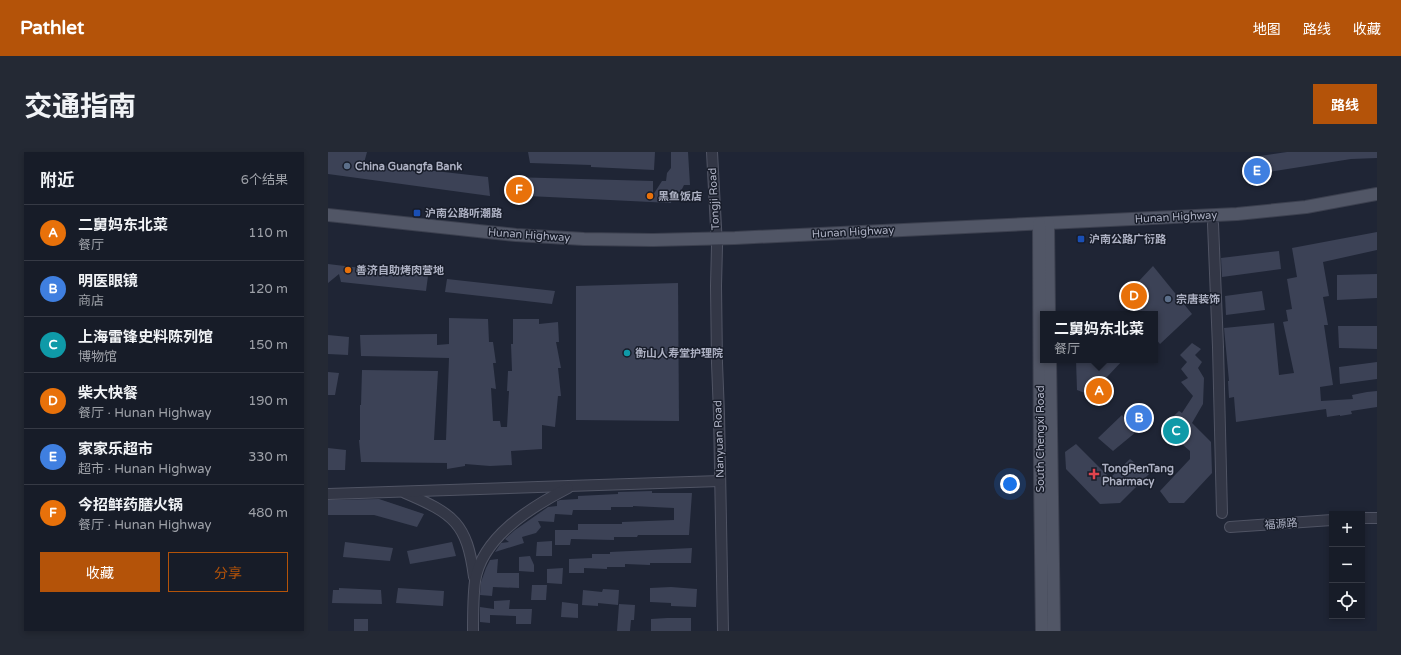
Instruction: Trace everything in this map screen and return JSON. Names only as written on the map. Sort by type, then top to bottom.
[{"type":"main road","name":"Hunan Highway","points":[[1044,228],[1261,212],[1312,206],[1377,194]]},
{"type":"main road","name":"Hunan Highway","points":[[328,223],[545,245],[653,248],[717,242],[893,234],[1044,228],[1213,224],[1286,217],[1377,202]]},
{"type":"main road","name":"Hunan Highway","points":[[328,215],[501,234],[562,238],[717,242]]},
{"type":"main road","points":[[1044,228],[1049,311]]},
{"type":"main road","name":"South Chengxi Road","points":[[1043,311],[1044,228]]},
{"type":"main road","name":"South Chengxi Road","points":[[1042,363],[1040,467],[1042,631]]},
{"type":"main road","name":"South Chengxi Road","points":[[1050,363],[1054,631]]},
{"type":"street","name":"Tongji Road","points":[[712,152],[717,242]]},
{"type":"street","points":[[1213,224],[1222,513]]},
{"type":"street","name":"Nanyuan Road","points":[[717,242],[716,363],[723,631]]},
{"type":"street","points":[[328,494],[720,480]]},
{"type":"street","points":[[475,581],[481,562],[486,553],[503,532],[532,509],[572,486]]},
{"type":"street","points":[[401,492],[434,506],[448,515],[462,531],[468,544],[475,581],[473,631]]},
{"type":"street","points":[[1365,518],[1377,518]]},
{"type":"street","name":"福源路","points":[[1230,527],[1329,520]]},
{"type":"building","points":[[328,152],[367,152],[364,163],[488,177],[490,196],[328,174]]},
{"type":"building","points":[[528,152],[655,152],[654,170],[591,167],[591,165],[530,163]]},
{"type":"building","points":[[671,152],[688,152],[690,185],[684,185],[681,191],[672,196],[671,203],[508,195],[510,177],[653,181],[653,195],[662,181],[666,181],[667,173],[671,168]]},
{"type":"building","points":[[1287,152],[1377,152],[1377,158],[1351,159],[1255,174],[1253,157]]},
{"type":"building","points":[[1377,232],[1377,250],[1323,262],[1329,296],[1323,297],[1328,325],[1324,325],[1333,385],[1320,387],[1321,401],[1353,399],[1352,395],[1377,391],[1377,407],[1351,411],[1352,414],[1340,416],[1327,417],[1326,409],[1236,422],[1234,397],[1229,398],[1229,381],[1224,328],[1274,323],[1279,375],[1294,373],[1283,322],[1288,321],[1286,310],[1292,309],[1287,279],[1297,277],[1292,248]]},
{"type":"building","points":[[1279,251],[1281,269],[1222,277],[1221,258]]},
{"type":"building","points":[[328,264],[428,276],[426,291],[341,282],[339,274],[328,283]]},
{"type":"building","points":[[1153,266],[1192,314],[1160,344],[1158,342],[1158,311],[1134,311],[1123,298]]},
{"type":"building","points":[[1377,274],[1377,298],[1337,300],[1337,275]]},
{"type":"building","points":[[447,279],[555,291],[552,304],[445,292]]},
{"type":"building","name":"衡山人寿堂护理院","points":[[678,283],[679,421],[576,420],[576,286]]},
{"type":"building","points":[[1262,291],[1265,310],[1226,315],[1225,296]]},
{"type":"building","points":[[449,318],[488,319],[489,342],[493,342],[496,363],[493,363],[496,389],[491,388],[493,421],[500,421],[501,427],[507,427],[509,391],[507,391],[508,371],[512,371],[511,344],[513,344],[513,319],[539,319],[539,324],[558,322],[559,342],[556,342],[561,368],[558,368],[561,396],[558,396],[555,427],[542,425],[542,449],[511,451],[512,465],[490,466],[465,464],[465,466],[447,469],[447,463],[361,462],[359,440],[362,370],[438,371],[434,440],[446,440],[449,358],[361,356],[360,335],[437,334],[437,345],[449,344]]},
{"type":"building","points":[[1338,326],[1377,326],[1377,349],[1339,348]]},
{"type":"building","points":[[328,335],[349,337],[348,355],[328,354]]},
{"type":"building","points":[[1192,343],[1201,349],[1195,355],[1202,362],[1198,368],[1204,378],[1203,404],[1192,423],[1211,442],[1212,473],[1184,503],[1169,503],[1160,491],[1190,459],[1190,451],[1162,427],[1179,411],[1182,413],[1193,396],[1181,382],[1188,378],[1181,369],[1187,362],[1180,355]]},
{"type":"building","points":[[1377,362],[1377,379],[1340,384],[1339,367]]},
{"type":"building","points":[[1076,363],[1120,363],[1090,395],[1077,390]]},
{"type":"building","points":[[328,372],[339,373],[335,395],[328,395]]},
{"type":"building","points":[[1122,415],[1136,432],[1113,451],[1098,438]]},
{"type":"building","points":[[1076,444],[1110,478],[1130,459],[1149,474],[1120,503],[1100,504],[1066,469],[1065,452]]},
{"type":"building","points":[[328,448],[346,450],[345,470],[328,470]]},
{"type":"building","points":[[652,491],[652,493],[692,493],[689,535],[638,535],[637,537],[614,537],[614,540],[571,539],[570,545],[555,545],[555,530],[578,530],[578,524],[622,524],[622,522],[674,520],[674,508],[633,506],[611,507],[611,510],[573,510],[572,515],[555,514],[554,522],[538,521],[541,527],[536,533],[522,537],[524,543],[495,552],[501,543],[509,542],[505,539],[515,530],[548,507],[557,506],[557,501],[578,499],[578,496],[618,494],[618,492]]},
{"type":"building","points":[[379,499],[424,514],[417,527],[374,515],[328,515],[328,500]]},
{"type":"building","points":[[552,541],[552,556],[536,556],[537,542]]},
{"type":"building","points":[[345,542],[393,548],[390,561],[343,557]]},
{"type":"building","points":[[452,542],[456,556],[410,564],[407,551]]},
{"type":"building","points":[[692,548],[691,563],[650,563],[650,565],[625,564],[625,567],[607,567],[607,569],[584,568],[584,573],[569,573],[569,559],[592,558],[592,554]]},
{"type":"building","points":[[530,556],[534,565],[534,572],[519,571],[519,557]]},
{"type":"building","points":[[498,559],[497,573],[519,573],[519,588],[493,587],[492,596],[480,595],[481,582],[490,560]]},
{"type":"building","points":[[563,568],[562,584],[547,583],[547,569]]},
{"type":"building","points":[[532,585],[547,585],[546,600],[531,600]]},
{"type":"building","points":[[671,587],[697,589],[696,607],[671,606],[671,603],[650,602],[650,588]]},
{"type":"building","points":[[339,588],[381,590],[382,604],[332,603],[333,590],[339,590]]},
{"type":"building","points":[[398,588],[444,591],[443,606],[396,603]]},
{"type":"building","points":[[603,589],[619,590],[618,605],[598,603],[598,606],[582,605],[583,590],[602,592]]},
{"type":"building","points":[[510,600],[509,609],[532,609],[531,624],[516,624],[516,616],[490,615],[490,623],[480,622],[480,607],[494,609],[494,601]]},
{"type":"building","points":[[562,602],[578,604],[578,618],[561,617]]},
{"type":"building","points":[[619,604],[635,605],[634,620],[631,620],[630,631],[617,631]]},
{"type":"building","points":[[691,618],[691,631],[651,631],[651,619]]},
{"type":"building","points":[[354,619],[368,619],[368,631],[354,631]]},
{"type":"place","name":"China Guangfa Bank","points":[[347,166]]},
{"type":"place","name":"家家乐超市","points":[[1257,171]]},
{"type":"place","name":"今招鲜药膳火锅","points":[[519,190]]},
{"type":"place","name":"黑鱼饭店","points":[[650,196]]},
{"type":"place","name":"沪南公路听潮路","points":[[417,213]]},
{"type":"place","name":"沪南公路广衍路","points":[[1081,239]]},
{"type":"place","name":"善济自助烤肉营地","points":[[348,270]]},
{"type":"place","name":"柴大快餐","points":[[1134,296]]},
{"type":"place","name":"宗唐装饰","points":[[1168,299]]},
{"type":"place","name":"衡山人寿堂护理院","points":[[627,353]]},
{"type":"place","name":"二舅妈东北菜","points":[[1099,391]]},
{"type":"place","name":"明医眼镜","points":[[1139,418]]},
{"type":"place","name":"上海雷锋史料陈列馆","points":[[1176,431]]},
{"type":"place","name":"TongRenTang Pharmacy","points":[[1094,474]]}]
